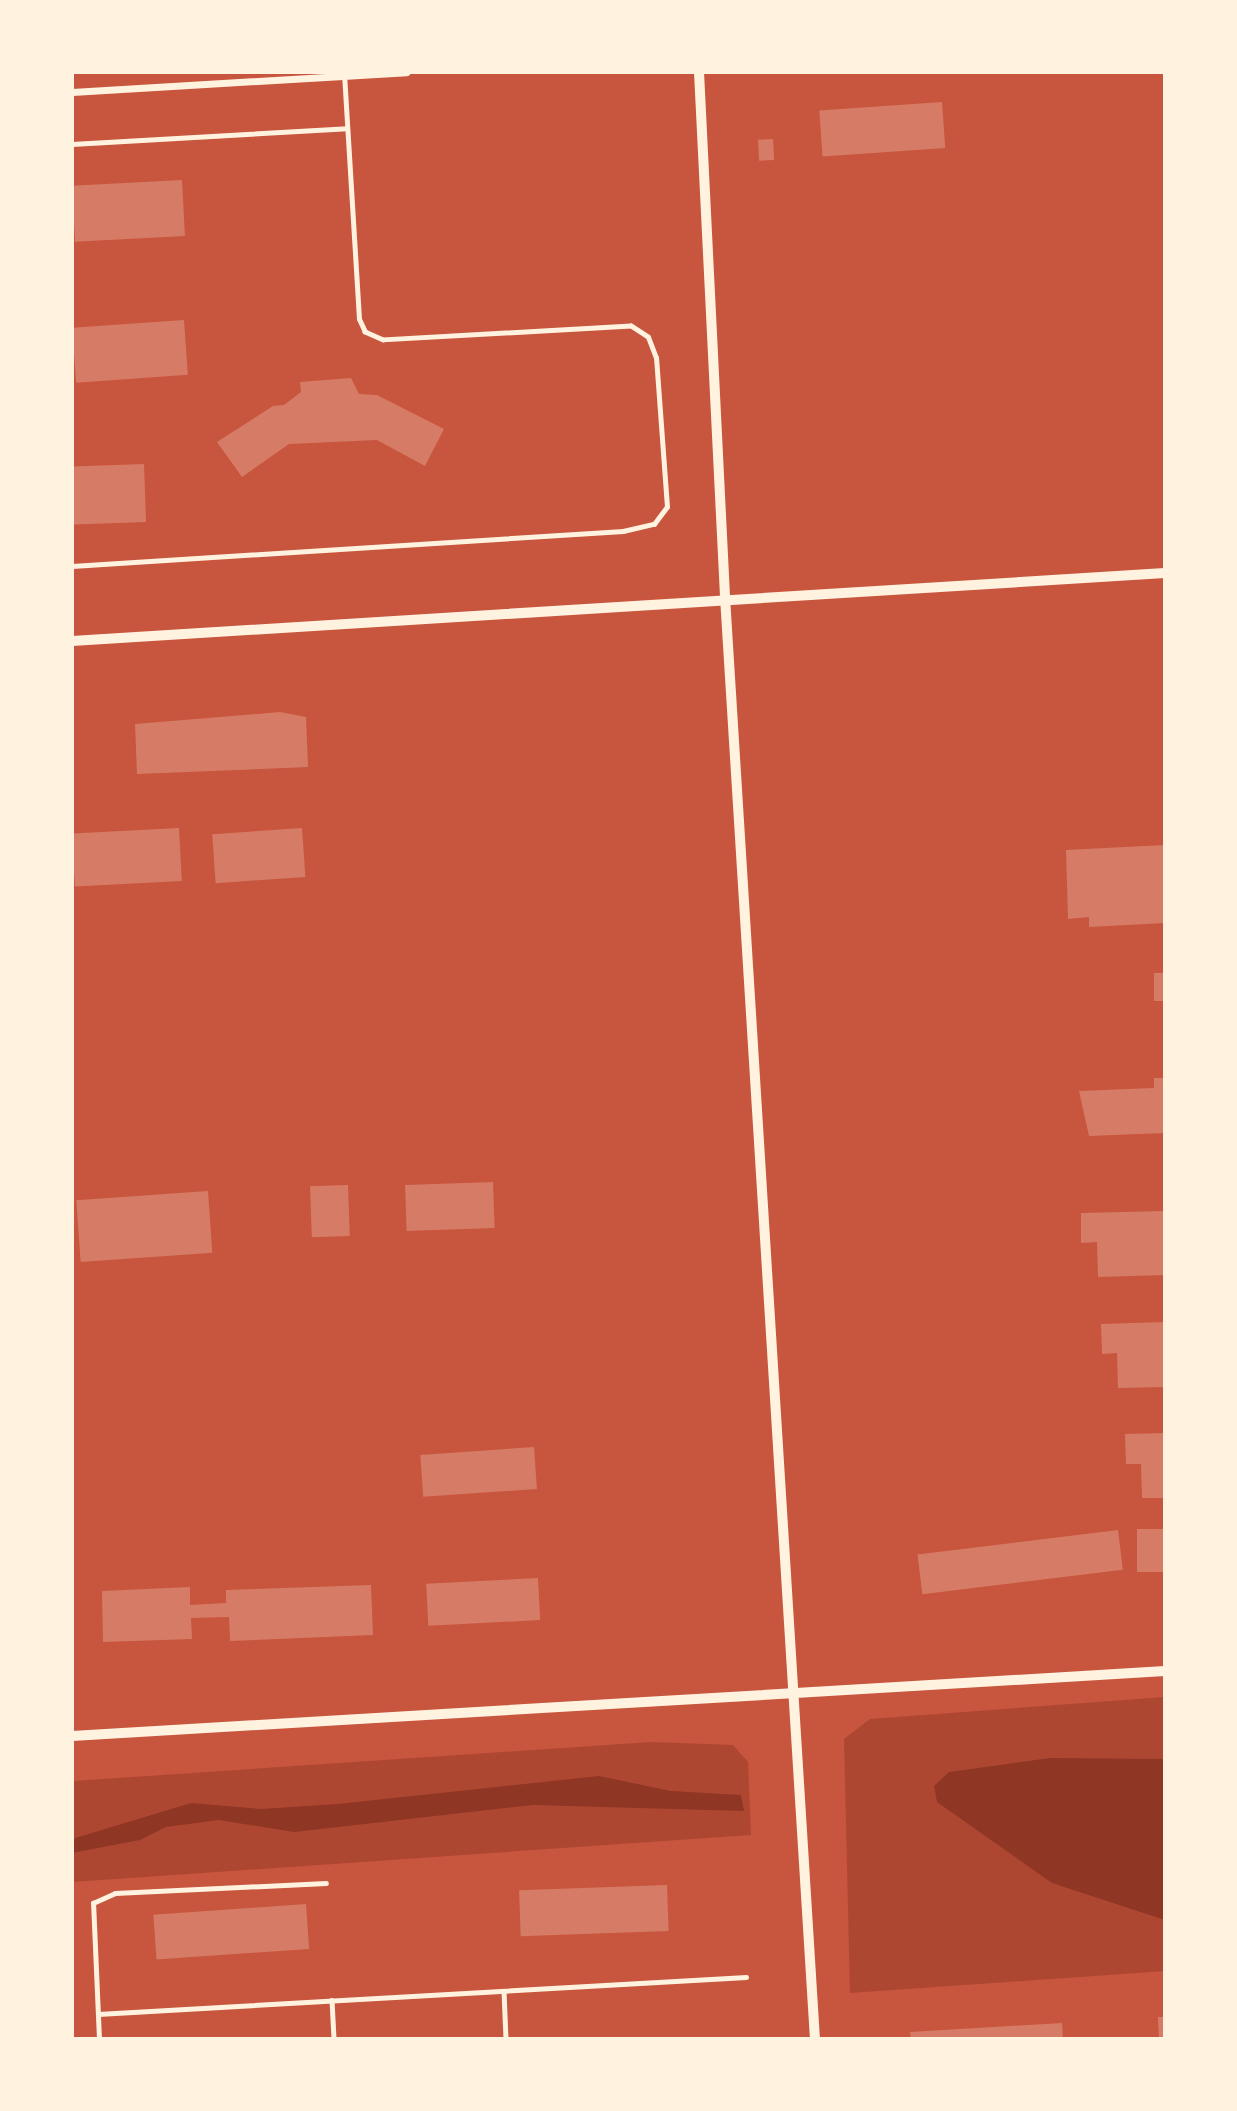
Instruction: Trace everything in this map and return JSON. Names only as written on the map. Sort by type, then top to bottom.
[{"type":"street","points":[[72,92],[407,72]]},
{"type":"street","points":[[699,72],[724,597],[791,1693],[815,2039]]},
{"type":"street","points":[[72,641],[724,597],[1165,573]]},
{"type":"street","points":[[72,1736],[1165,1671]]},
{"type":"lane","points":[[72,566],[623,531],[654,524],[667,507],[656,358],[648,337],[631,326],[383,340],[365,332],[359,319],[344,76]]},
{"type":"lane","points":[[72,144],[347,128]]},
{"type":"lane","points":[[99,2039],[93,1903],[115,1892],[326,1883]]},
{"type":"lane","points":[[98,2014],[746,1977]]},
{"type":"lane","points":[[503,1991],[506,2039]]},
{"type":"lane","points":[[331,2000],[334,2039]]},
{"type":"shaded area","points":[[1165,1697],[1165,1971],[850,1993],[844,1739],[870,1719]]},
{"type":"shaded area","points":[[651,1742],[733,1745],[748,1762],[751,1835],[72,1882],[73,1781]]},
{"type":"shaded area","points":[[1050,1758],[1165,1759],[1165,1920],[1052,1883],[937,1802],[934,1786],[949,1772]]},
{"type":"shaded area","points":[[599,1776],[671,1791],[741,1795],[744,1811],[533,1805],[294,1832],[219,1820],[166,1827],[140,1840],[72,1853],[72,1839],[191,1803],[261,1809],[338,1804]]},
{"type":"building","points":[[942,102],[945,148],[823,156],[819,111]]},
{"type":"building","points":[[773,139],[774,160],[759,161],[758,140]]},
{"type":"building","points":[[182,180],[185,236],[75,242],[72,186]]},
{"type":"building","points":[[184,320],[188,375],[76,383],[72,328]]},
{"type":"building","points":[[351,378],[359,394],[377,395],[444,429],[425,466],[377,440],[289,444],[242,477],[217,442],[273,406],[284,405],[301,392],[300,382]]},
{"type":"building","points":[[144,464],[146,522],[74,524],[72,467]]},
{"type":"building","points":[[280,712],[306,717],[308,767],[137,774],[135,724]]},
{"type":"building","points":[[179,828],[182,881],[75,887],[72,834]]},
{"type":"building","points":[[302,828],[305,877],[216,883],[212,834]]},
{"type":"building","points":[[1165,845],[1165,923],[1089,927],[1089,917],[1068,919],[1066,850]]},
{"type":"building","points":[[1154,973],[1165,973],[1165,1001],[1154,1001]]},
{"type":"building","points":[[1154,1078],[1165,1078],[1165,1133],[1089,1136],[1079,1091],[1154,1088]]},
{"type":"building","points":[[493,1182],[495,1228],[407,1231],[405,1185]]},
{"type":"building","points":[[348,1185],[350,1236],[312,1237],[310,1186]]},
{"type":"building","points":[[208,1191],[212,1253],[81,1262],[76,1200]]},
{"type":"building","points":[[1165,1211],[1165,1275],[1098,1277],[1097,1242],[1081,1243],[1081,1213]]},
{"type":"building","points":[[1165,1322],[1165,1387],[1118,1388],[1117,1353],[1102,1354],[1101,1324]]},
{"type":"building","points":[[1165,1433],[1165,1498],[1142,1498],[1141,1464],[1126,1464],[1125,1434]]},
{"type":"building","points":[[534,1447],[537,1489],[423,1497],[420,1455]]},
{"type":"building","points":[[1137,1529],[1165,1529],[1165,1572],[1137,1572]]},
{"type":"building","points":[[1118,1530],[1123,1570],[922,1594],[918,1555]]},
{"type":"building","points":[[538,1578],[540,1620],[428,1626],[426,1584]]},
{"type":"building","points":[[371,1585],[373,1635],[230,1641],[229,1617],[191,1618],[192,1639],[103,1642],[102,1591],[190,1587],[190,1605],[226,1603],[226,1590]]},
{"type":"building","points":[[667,1885],[669,1931],[521,1936],[519,1890]]},
{"type":"building","points":[[306,1904],[309,1949],[157,1960],[153,1915]]},
{"type":"building","points":[[1158,2017],[1165,2017],[1165,2039],[1159,2039]]},
{"type":"building","points":[[1062,2023],[1063,2039],[911,2039],[910,2032]]}]
